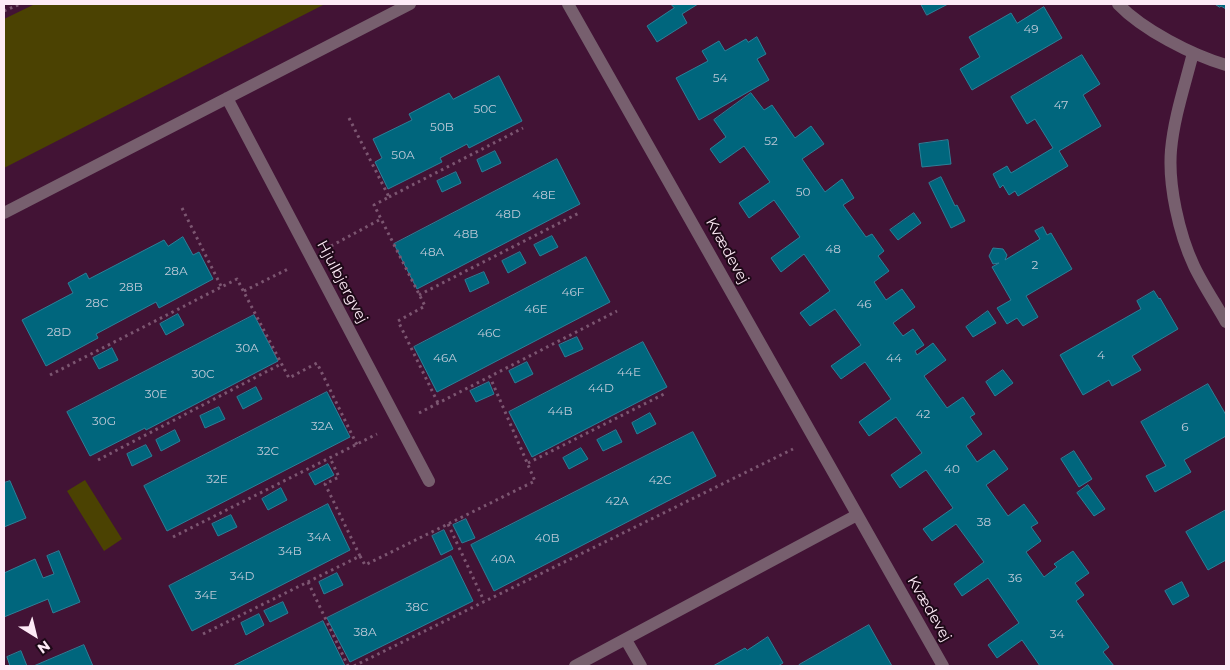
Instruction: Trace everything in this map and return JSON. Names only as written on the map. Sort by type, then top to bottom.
[{"type":"street","points":[[4,213],[410,4]]},
{"type":"street","name":"Kvædevej","points":[[568,4],[943,666]]},
{"type":"street","points":[[1118,4],[1153,30],[1193,53],[1226,65]]},
{"type":"street","points":[[1193,53],[1179,108],[1171,151],[1173,186],[1178,222],[1194,266],[1226,322]]},
{"type":"street","name":"Hjulbjergvej","points":[[227,98],[429,481]]},
{"type":"street","points":[[575,666],[857,515]]},
{"type":"street","points":[[626,640],[641,666]]},
{"type":"path","points":[[4,11],[20,4]]},
{"type":"path","points":[[349,118],[389,197]]},
{"type":"path","points":[[438,403],[398,321],[425,306],[374,205],[523,128]]},
{"type":"path","points":[[182,208],[222,288]]},
{"type":"path","points":[[419,295],[579,213]]},
{"type":"path","points":[[50,375],[238,279],[289,378],[317,363],[358,445]]},
{"type":"path","points":[[98,460],[281,364]]},
{"type":"path","points":[[330,458],[339,477],[325,484],[365,565],[535,481],[490,377]]},
{"type":"path","points":[[528,463],[664,394]]},
{"type":"path","points":[[354,666],[814,438]]},
{"type":"path","points":[[448,524],[484,601]]},
{"type":"path","points":[[202,634],[360,556]]},
{"type":"path","points":[[308,582],[348,666]]},
{"type":"shaded area","points":[[35,4],[325,4],[4,168],[4,19]]},
{"type":"shaded area","points":[[85,480],[122,539],[104,551],[67,491]]},
{"type":"building","points":[[671,4],[698,4],[682,14],[687,23],[657,42],[647,26],[674,8]]},
{"type":"building","points":[[921,4],[948,4],[927,15]]},
{"type":"building","points":[[1215,4],[1226,4],[1226,9],[1220,7]]},
{"type":"building","points":[[1044,7],[1062,38],[972,90],[960,69],[980,57],[969,37],[1011,13],[1017,23]]},
{"type":"building","points":[[757,37],[766,54],[757,59],[769,80],[699,120],[676,78],[708,61],[702,51],[719,41],[725,51],[746,39],[748,42]]},
{"type":"building","points":[[1082,55],[1100,84],[1083,95],[1101,126],[1059,151],[1068,166],[1018,196],[1015,191],[1009,195],[1003,185],[1000,188],[993,174],[1007,166],[1011,173],[1053,148],[1035,119],[1027,124],[1011,97]]},
{"type":"building","points":[[499,76],[522,121],[469,148],[467,144],[440,158],[442,162],[388,189],[375,162],[382,158],[373,139],[412,120],[409,114],[449,93],[453,99]]},
{"type":"building","points":[[751,93],[764,110],[772,105],[795,138],[811,126],[824,144],[802,159],[825,192],[842,179],[854,198],[843,205],[866,237],[872,234],[884,251],[878,256],[889,271],[874,282],[886,300],[902,289],[915,307],[893,323],[903,336],[913,329],[924,345],[915,351],[917,355],[933,343],[946,360],[924,376],[947,408],[963,397],[975,414],[970,417],[982,434],[966,446],[977,462],[994,450],[1008,469],[986,485],[1008,516],[1024,504],[1038,523],[1031,527],[1041,541],[1026,552],[1044,577],[1057,567],[1054,564],[1073,551],[1089,573],[1075,583],[1084,595],[1076,601],[1109,647],[1103,652],[1114,666],[1040,666],[1022,640],[997,658],[988,645],[1019,623],[988,578],[962,596],[954,584],[984,562],[956,524],[932,541],[923,529],[953,508],[926,470],[900,488],[891,475],[922,453],[896,417],[869,436],[859,422],[891,399],[865,362],[841,379],[831,366],[861,345],[835,309],[810,326],[800,313],[830,291],[804,254],[781,272],[771,258],[800,237],[774,200],[749,218],[739,203],[770,182],[744,146],[720,163],[710,149],[726,137],[714,120]]},
{"type":"building","points":[[948,140],[951,164],[922,167],[919,144]]},
{"type":"building","points":[[495,151],[501,163],[482,172],[477,160]]},
{"type":"building","points":[[557,159],[580,204],[417,289],[394,244]]},
{"type":"building","points":[[456,172],[461,183],[442,192],[437,181]]},
{"type":"building","points":[[941,177],[955,206],[957,205],[965,221],[951,228],[929,183]]},
{"type":"building","points":[[914,213],[921,223],[898,240],[890,230]]},
{"type":"building","points":[[1043,227],[1047,235],[1051,233],[1072,269],[1026,296],[1038,317],[1023,326],[1017,318],[1007,324],[997,308],[1011,300],[992,267],[999,263],[993,264],[989,256],[993,248],[1003,249],[1007,255],[1005,260],[1040,239],[1035,231]]},
{"type":"building","points":[[552,236],[558,247],[540,256],[534,245]]},
{"type":"building","points":[[183,237],[193,255],[199,252],[213,279],[159,308],[156,302],[96,334],[98,338],[46,366],[22,320],[73,293],[68,283],[86,273],[89,279],[164,240],[168,246]]},
{"type":"building","points":[[520,252],[526,263],[508,273],[502,261]]},
{"type":"building","points":[[586,257],[610,302],[437,392],[414,347]]},
{"type":"building","points":[[484,272],[489,283],[470,292],[465,280]]},
{"type":"building","points":[[1154,291],[1178,329],[1132,356],[1141,370],[1112,386],[1109,380],[1083,395],[1060,355],[1141,309],[1137,301]]},
{"type":"building","points":[[988,311],[996,323],[973,337],[966,327]]},
{"type":"building","points":[[178,314],[184,325],[166,335],[160,324]]},
{"type":"building","points":[[254,315],[278,361],[146,430],[145,428],[90,456],[67,412]]},
{"type":"building","points":[[577,337],[583,349],[565,357],[559,345]]},
{"type":"building","points":[[643,342],[667,387],[532,457],[509,412]]},
{"type":"building","points":[[112,348],[118,360],[99,369],[93,358]]},
{"type":"building","points":[[527,362],[533,374],[515,383],[509,371]]},
{"type":"building","points":[[1003,370],[1013,383],[995,396],[986,382]]},
{"type":"building","points":[[489,382],[494,394],[476,402],[470,391]]},
{"type":"building","points":[[1208,384],[1226,415],[1226,436],[1184,460],[1191,472],[1155,492],[1146,476],[1166,466],[1141,422]]},
{"type":"building","points":[[256,387],[262,399],[243,409],[237,397]]},
{"type":"building","points":[[327,392],[350,437],[167,531],[144,486]]},
{"type":"building","points":[[219,407],[225,419],[205,428],[200,416]]},
{"type":"building","points":[[650,413],[656,424],[637,434],[632,423]]},
{"type":"building","points":[[175,430],[180,441],[161,451],[156,440]]},
{"type":"building","points":[[616,430],[622,442],[603,451],[597,440]]},
{"type":"building","points":[[693,432],[716,476],[494,591],[471,545]]},
{"type":"building","points":[[146,445],[152,456],[132,466],[127,454]]},
{"type":"building","points":[[581,448],[588,459],[569,469],[563,458]]},
{"type":"building","points":[[1074,451],[1092,479],[1079,487],[1061,459]]},
{"type":"building","points":[[328,464],[334,475],[315,485],[309,474]]},
{"type":"building","points":[[10,481],[26,518],[4,527],[4,483]]},
{"type":"building","points":[[1088,485],[1105,509],[1094,516],[1077,493]]},
{"type":"building","points":[[281,488],[287,500],[268,510],[262,499]]},
{"type":"building","points":[[328,504],[350,550],[192,631],[169,586]]},
{"type":"building","points":[[1226,510],[1226,560],[1208,570],[1186,532]]},
{"type":"building","points":[[231,515],[237,527],[218,536],[212,524]]},
{"type":"building","points":[[466,519],[475,538],[462,543],[453,525]]},
{"type":"building","points":[[444,530],[453,549],[441,555],[432,536]]},
{"type":"building","points":[[59,551],[80,602],[53,613],[48,599],[4,617],[4,573],[35,559],[43,578],[54,574],[47,556]]},
{"type":"building","points":[[451,556],[473,601],[350,662],[327,618]]},
{"type":"building","points":[[337,573],[343,585],[324,594],[319,582]]},
{"type":"building","points":[[1182,582],[1189,596],[1173,605],[1165,591]]},
{"type":"building","points":[[283,602],[288,613],[270,622],[264,611]]},
{"type":"building","points":[[259,614],[264,625],[246,635],[241,623]]},
{"type":"building","points":[[323,621],[345,666],[233,666]]},
{"type":"building","points":[[869,625],[892,666],[799,666],[799,665]]},
{"type":"building","points":[[768,637],[783,663],[778,666],[713,666],[745,648],[747,650]]},
{"type":"building","points":[[84,645],[93,666],[34,666]]},
{"type":"building","points":[[21,651],[27,666],[10,666],[7,657]]}]
